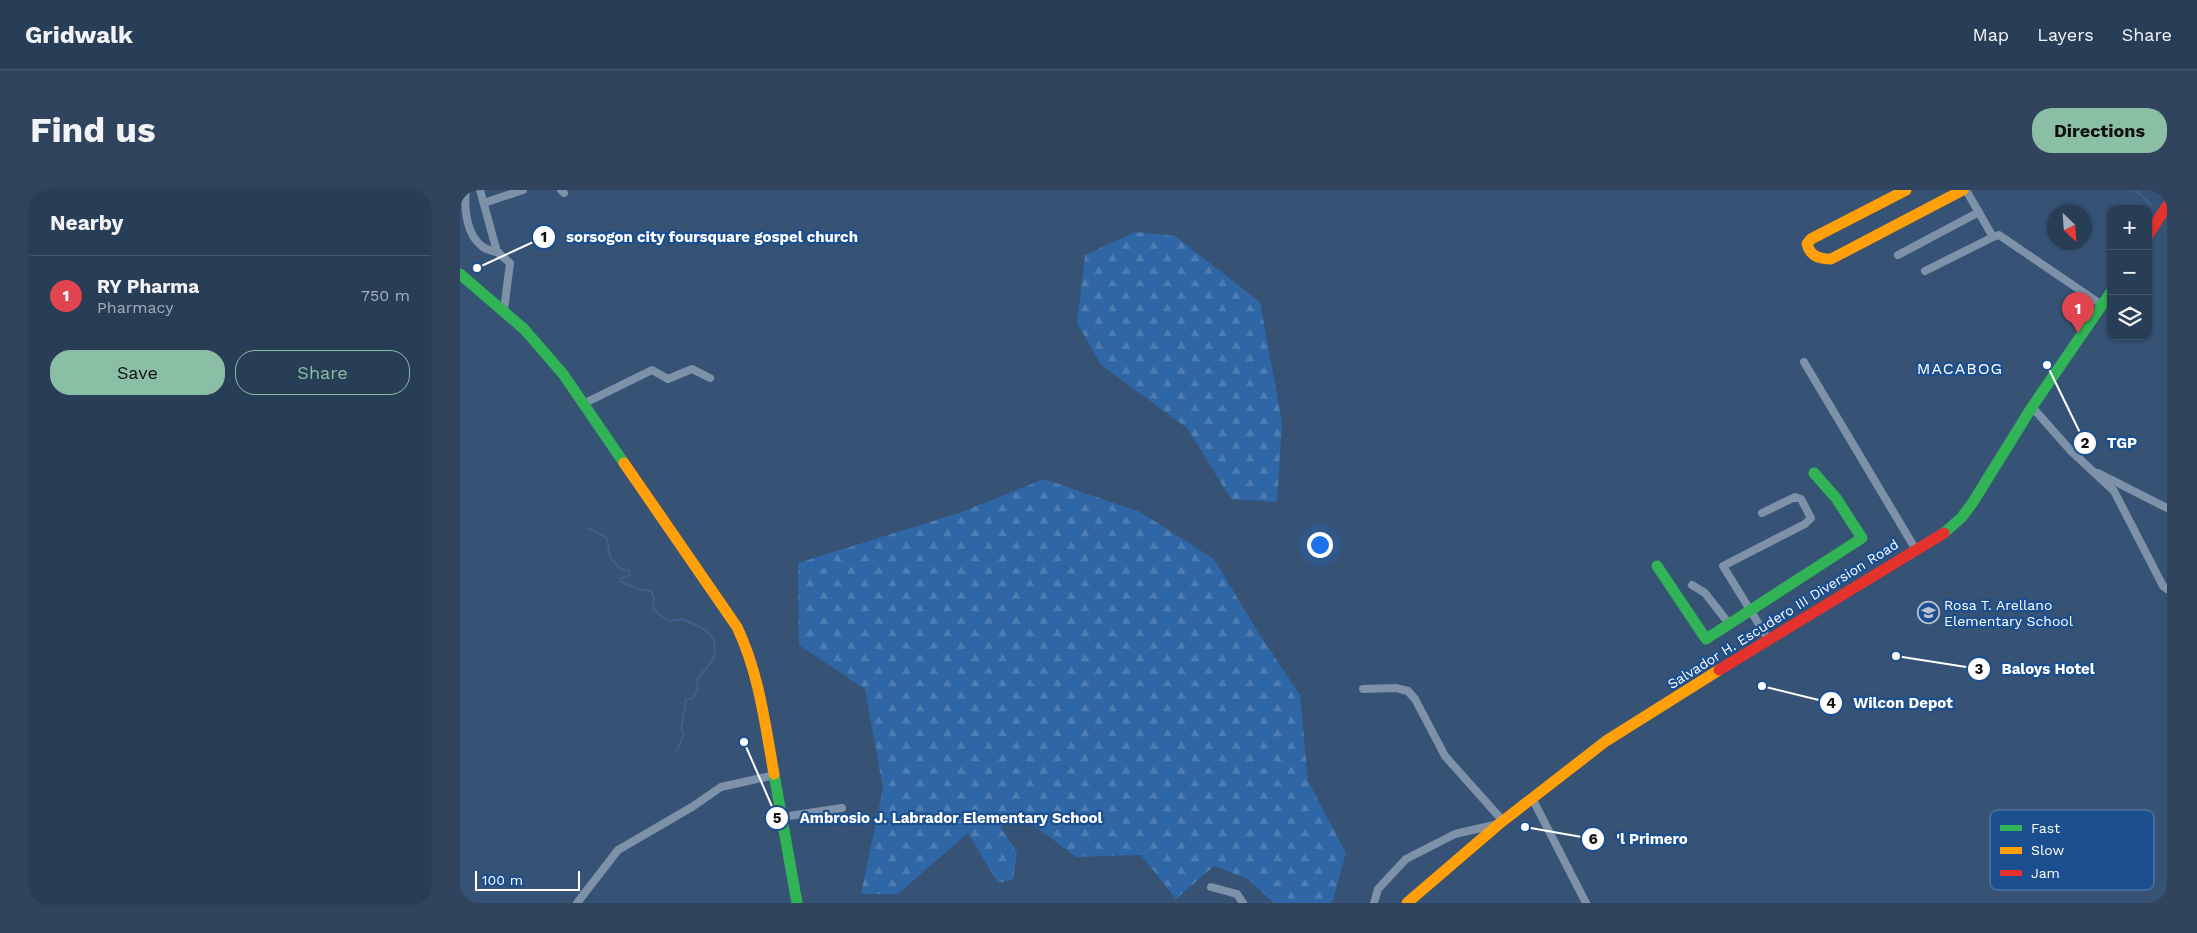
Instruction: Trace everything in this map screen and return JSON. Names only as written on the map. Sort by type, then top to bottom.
[{"type":"main road","points":[[1906,190],[1811,239],[1807,244],[1808,249],[1817,257],[1831,259],[1965,190]]},
{"type":"main road","points":[[2152,230],[2167,206]]},
{"type":"main road","points":[[460,274],[524,329],[563,374],[737,627],[748,652],[760,693],[797,903]]},
{"type":"main road","name":"Salvador H. Escudero III Diversion Road","points":[[1407,903],[1501,822],[1606,741],[1768,638],[1948,530],[1962,517],[2032,407],[2109,295]]},
{"type":"main road","points":[[1657,566],[1706,640],[1752,612],[1862,538],[1836,498],[1814,473]]},
{"type":"street","points":[[466,190],[466,216],[472,233],[483,247],[499,253],[510,263],[504,310]]},
{"type":"street","points":[[480,190],[499,253]]},
{"type":"street","points":[[484,203],[523,190]]},
{"type":"street","points":[[1965,190],[1993,237]]},
{"type":"street","points":[[1898,256],[1979,212]]},
{"type":"street","points":[[1925,271],[1999,235],[2102,305]]},
{"type":"street","points":[[1804,362],[1916,550]]},
{"type":"street","points":[[583,404],[652,370],[668,379],[692,369],[710,378]]},
{"type":"street","points":[[2032,407],[2114,491],[2163,586],[2167,589]]},
{"type":"street","points":[[2090,468],[2167,508]]},
{"type":"street","points":[[1762,512],[1795,497],[1801,499],[1811,518],[1806,524],[1723,566],[1768,638]]},
{"type":"street","points":[[1692,584],[1705,593],[1730,625]]},
{"type":"street","points":[[1363,689],[1396,688],[1408,691],[1415,699],[1445,756],[1501,822],[1455,834],[1406,859],[1378,888],[1374,903]]},
{"type":"street","points":[[577,903],[618,850],[692,807],[721,787],[775,775]]},
{"type":"street","points":[[1532,798],[1586,903]]},
{"type":"street","points":[[782,817],[842,808]]},
{"type":"street","points":[[1211,887],[1236,894],[1243,903]]},
{"type":"green space","points":[[1135,232],[1175,236],[1260,302],[1282,423],[1277,502],[1231,499],[1187,428],[1101,365],[1077,323],[1085,255]]},
{"type":"green space","points":[[1044,479],[1140,512],[1214,559],[1258,632],[1300,695],[1308,781],[1346,853],[1332,903],[1274,903],[1248,879],[1214,866],[1176,899],[1141,855],[1076,857],[1020,815],[1000,827],[1017,852],[1013,880],[998,883],[968,833],[898,894],[861,894],[883,788],[865,689],[799,645],[798,563],[959,513]]},
{"type":"waterway","points":[[2135,190],[2151,205]]},
{"type":"waterway","points":[[588,528],[607,538],[610,557],[620,569],[628,570],[630,575],[620,579],[622,582],[637,589],[651,591],[654,598],[653,609],[668,621],[683,619],[702,628],[714,640],[715,653],[713,660],[697,679],[698,688],[693,698],[686,700],[681,729],[684,734],[677,750]]},
{"type":"traffic: fast","points":[[460,274],[524,329],[563,374],[624,463]]},
{"type":"traffic: fast","points":[[1944,533],[1962,517],[1973,502],[2032,407],[2109,295]]},
{"type":"traffic: fast","points":[[1657,566],[1706,639],[1862,538],[1836,498],[1814,473]]},
{"type":"traffic: fast","points":[[774,774],[797,903]]},
{"type":"traffic: slow","points":[[1906,190],[1811,239],[1807,244],[1808,248],[1819,257],[1831,259],[1963,190]]},
{"type":"traffic: slow","points":[[624,463],[737,627],[745,644],[756,681],[774,774]]},
{"type":"traffic: slow","points":[[1407,903],[1499,824],[1606,741],[1719,670]]},
{"type":"traffic: jam","points":[[2152,229],[2167,206]]},
{"type":"traffic: jam","points":[[1719,670],[1944,533]]},
{"type":"place","name":"sorsogon city foursquare gospel church","points":[[477,268]]},
{"type":"place","name":"RY Pharma","points":[[2078,333]]},
{"type":"place","name":"TGP","points":[[2047,365]]},
{"type":"place","name":"Rosa T. Arellano Elementary School","points":[[1928,613]]},
{"type":"place","name":"Baloys Hotel","points":[[1896,656]]},
{"type":"place","name":"Wilcon Depot","points":[[1762,686]]},
{"type":"place","name":"Ambrosio J. Labrador Elementary School","points":[[744,742]]},
{"type":"place","name":"'l Primero","points":[[1525,827]]},
{"type":"district","name":"MACABOG","points":[[1960,368]]}]
